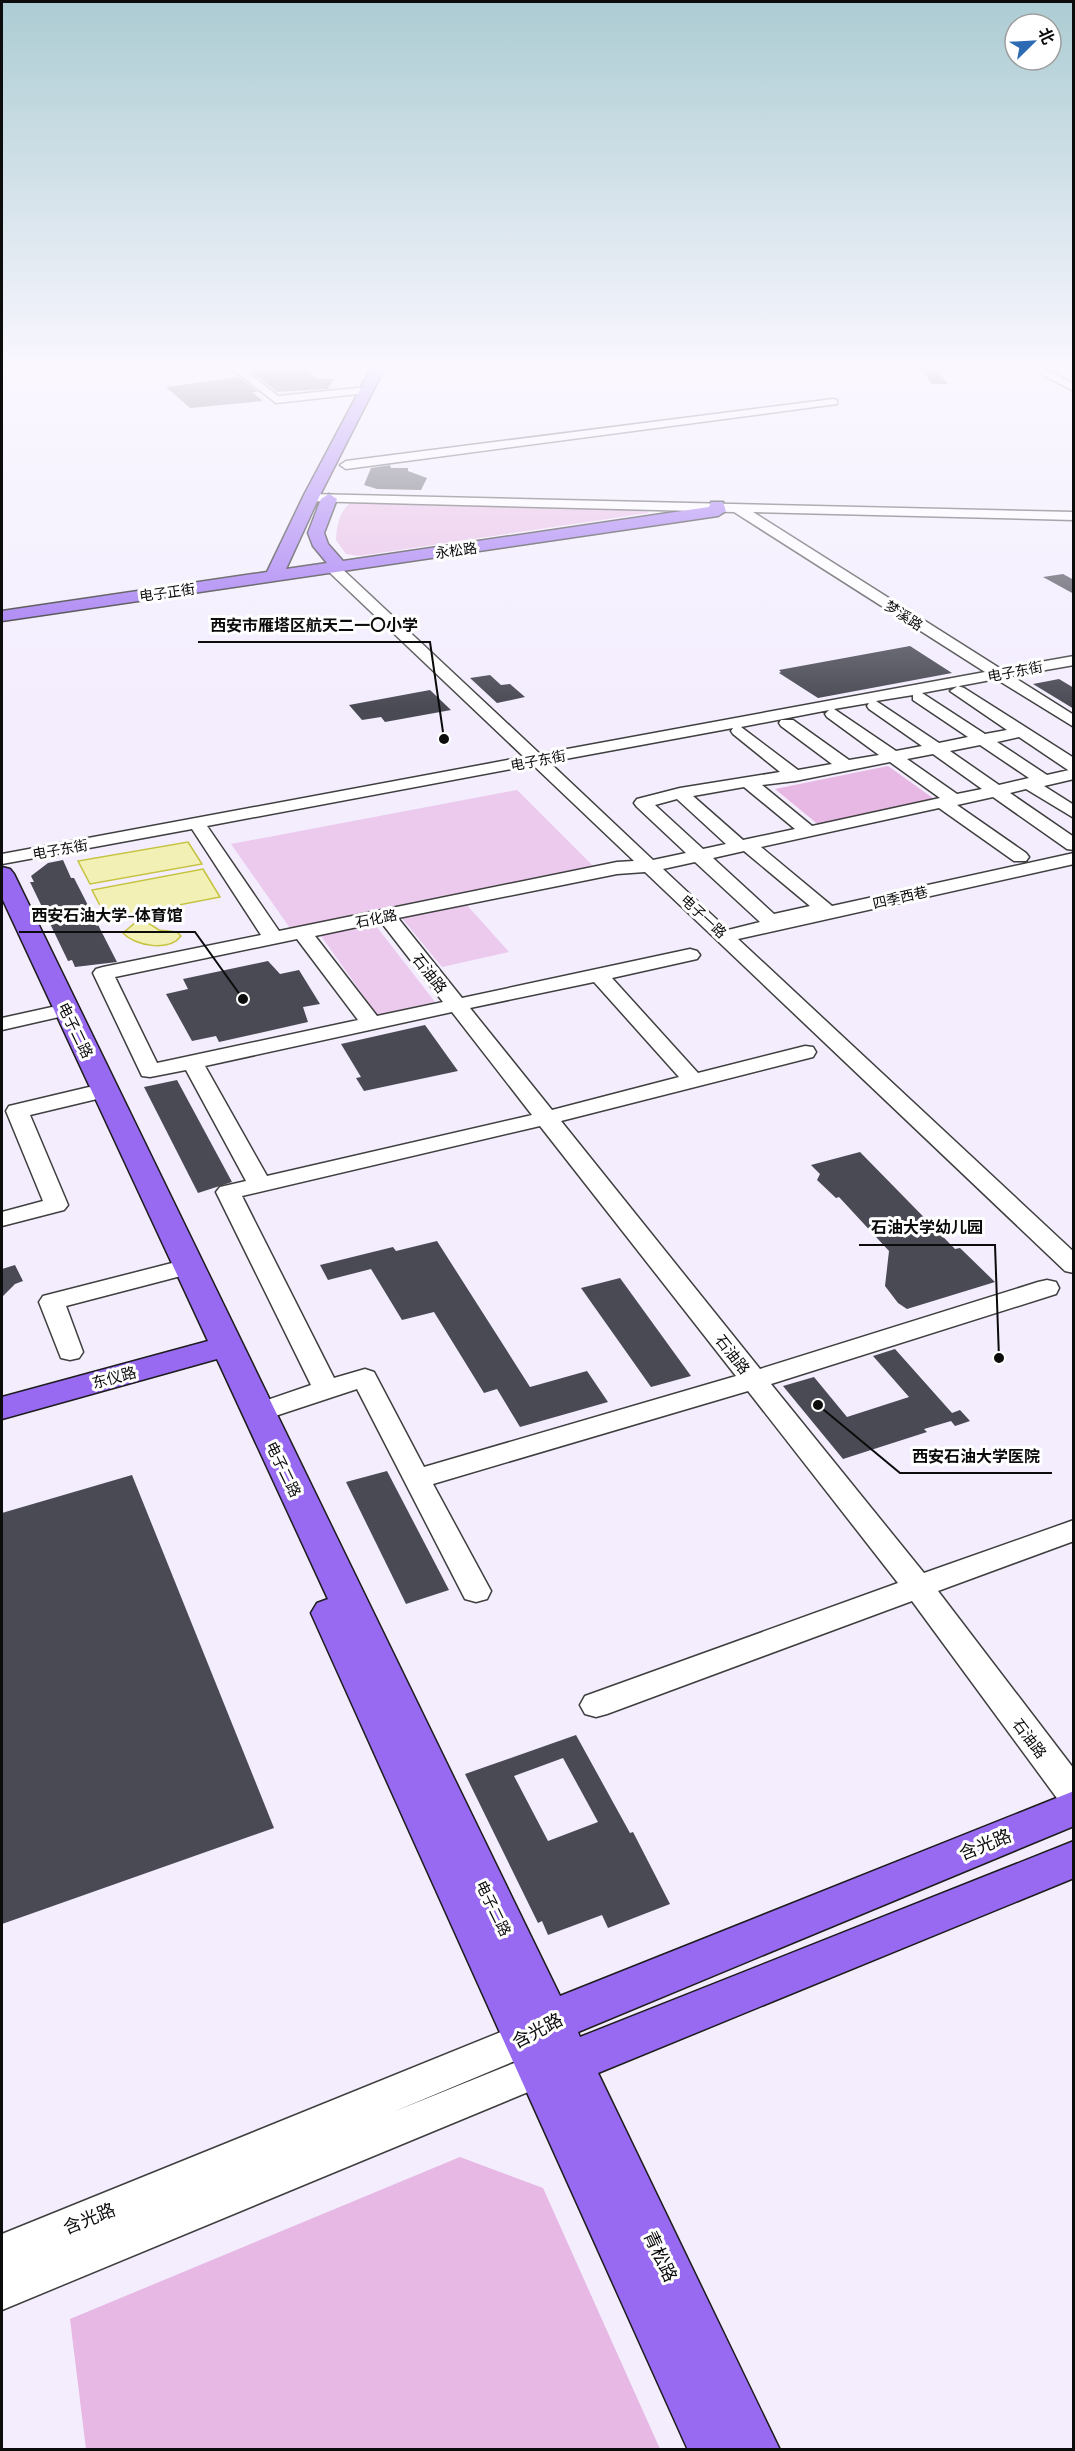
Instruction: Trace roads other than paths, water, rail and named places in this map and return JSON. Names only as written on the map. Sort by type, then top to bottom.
[{"type":"main road","points":[[275,573],[321,479]]},
{"type":"main road","name":"电子一路","points":[[331,565],[315,536],[316,526],[339,479]]},
{"type":"main road","name":"永松路","points":[[331,565],[718,511],[713,507]]},
{"type":"main road","name":"电子一路","points":[[294,531],[331,565]]},
{"type":"main road","name":"电子正街","points":[[2,611],[331,565]]},
{"type":"main road","name":"电子正街","points":[[2,616],[275,573]]},
{"type":"main road","name":"电子二路","points":[[2,874],[216,1344],[547,2048]]},
{"type":"main road","name":"电子二路","points":[[2,906],[171,1271],[257,1413],[547,2048]]},
{"type":"main road","name":"东仪路","points":[[2,1396],[216,1344]]},
{"type":"main road","name":"东仪路","points":[[2,1408],[216,1344]]},
{"type":"main road","name":"含光路","points":[[547,2048],[1074,1808]]},
{"type":"main road","name":"含光路","points":[[547,2048],[1074,1859]]},
{"type":"main road","name":"青松路","points":[[547,2048],[716,2450]]},
{"type":"main road","name":"青松路","points":[[547,2048],[753,2450]]},
{"type":"street","points":[[311,498],[713,507]]},
{"type":"street","name":"永松路","points":[[713,507],[1074,514]]},
{"type":"street","name":"梦溪路","points":[[737,507],[996,675],[1074,722]]},
{"type":"street","name":"电子一路","points":[[331,565],[1074,1266]]},
{"type":"street","name":"电子东街","points":[[2,859],[1074,660]]},
{"type":"street","points":[[958,691],[1074,766]]},
{"type":"street","points":[[919,697],[984,740],[1074,813]]},
{"type":"street","points":[[875,706],[1073,845]]},
{"type":"street","points":[[833,714],[1020,857]]},
{"type":"street","points":[[787,723],[847,766]]},
{"type":"street","points":[[739,731],[795,776]]},
{"type":"street","points":[[680,792],[743,846],[824,908],[770,921],[643,803],[680,792],[795,776],[1021,732]]},
{"type":"street","name":"石化路","points":[[192,1061],[150,1071],[103,973],[617,868],[650,866],[1074,774]]},
{"type":"street","points":[[747,781],[809,832]]},
{"type":"street","points":[[197,824],[274,939]]},
{"type":"street","name":"四季西巷","points":[[726,936],[1074,858]]},
{"type":"street","name":"石油路","points":[[386,916],[918,1587],[1074,1795]]},
{"type":"street","points":[[302,932],[372,1024]]},
{"type":"street","points":[[260,1185],[192,1061],[690,955]]},
{"type":"street","points":[[598,974],[695,1082]]},
{"type":"street","points":[[2,1024],[52,1014]]},
{"type":"street","points":[[326,1389],[228,1192],[695,1082],[805,1052]]},
{"type":"street","points":[[2,1219],[57,1205],[17,1111],[89,1094]]},
{"type":"street","points":[[70,1352],[52,1302],[171,1271]]},
{"type":"street","points":[[416,1479],[754,1380],[1047,1288]]},
{"type":"street","points":[[257,1413],[365,1378],[476,1591]]},
{"type":"street","points":[[596,1705],[1074,1530]]},
{"type":"street","name":"含光路","points":[[2,2254],[547,2048]]},
{"type":"street","name":"含光路","points":[[2,2290],[547,2048]]},
{"type":"place","name":"西安市雁塔区航天二一〇小学","points":[[444,739]]},
{"type":"place","name":"西安石油大学-体育馆","points":[[243,999]]},
{"type":"place","name":"石油大学幼儿园","points":[[999,1358]]},
{"type":"place","name":"西安石油大学医院","points":[[818,1405]]}]
